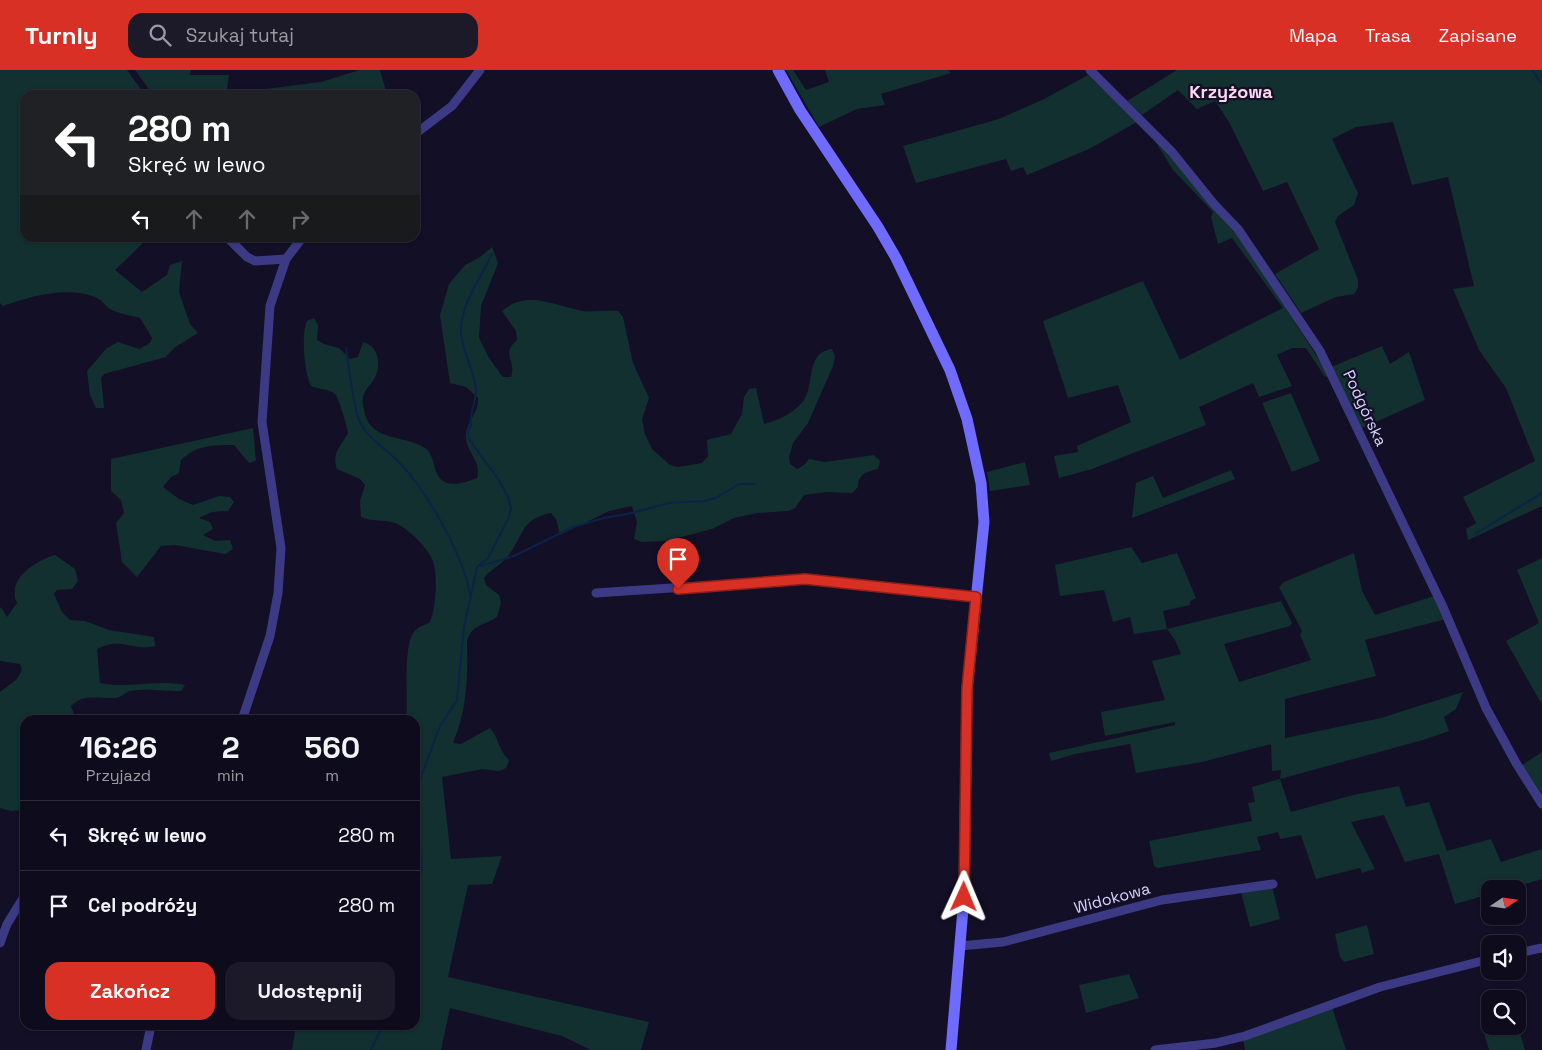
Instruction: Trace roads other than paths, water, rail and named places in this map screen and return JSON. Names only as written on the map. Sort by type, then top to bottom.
[{"type":"street","points":[[420,130],[452,106],[480,70]]},
{"type":"street","points":[[778,70],[800,110],[878,227],[938,343],[957,390],[966,419],[982,487],[984,522],[967,689],[965,879],[952,1050]]},
{"type":"street","name":"Podgórska","points":[[1090,70],[1172,152],[1214,204],[1238,229],[1320,351],[1439,599],[1486,708],[1516,763],[1542,804]]},
{"type":"street","points":[[232,242],[247,257],[255,261],[286,259]]},
{"type":"street","points":[[244,715],[270,636],[278,592],[280,548],[262,422],[270,306],[286,259],[299,242]]},
{"type":"street","points":[[596,593],[805,579],[976,597]]},
{"type":"street","name":"Widokowa","points":[[960,946],[1003,942],[1162,900],[1273,884]]},
{"type":"street","points":[[0,943],[6,924],[20,903]]},
{"type":"street","points":[[1526,951],[1542,948]]},
{"type":"street","points":[[1155,1050],[1216,1043],[1245,1036],[1380,987],[1481,961]]},
{"type":"street","points":[[146,1050],[150,1030]]},
{"type":"waterway","points":[[1532,70],[1542,84]]},
{"type":"waterway","points":[[420,780],[440,726],[457,700],[464,627],[477,567],[488,558],[508,519],[511,509],[508,497],[498,479],[469,439],[468,431],[471,425],[476,388],[462,339],[462,322],[467,302],[492,254]]},
{"type":"waterway","points":[[346,348],[353,396],[359,420],[367,433],[396,459],[412,477],[433,508],[460,561],[470,594]]},
{"type":"waterway","points":[[480,566],[514,556],[573,527],[669,503],[704,501],[716,498],[739,484],[755,484]]},
{"type":"waterway","points":[[1475,534],[1542,493]]},
{"type":"waterway","points":[[420,846],[422,867],[420,876]]},
{"type":"waterway","points":[[371,1050],[381,1030]]},
{"type":"district","name":"Krzyżowa","points":[[1231,91]]}]
